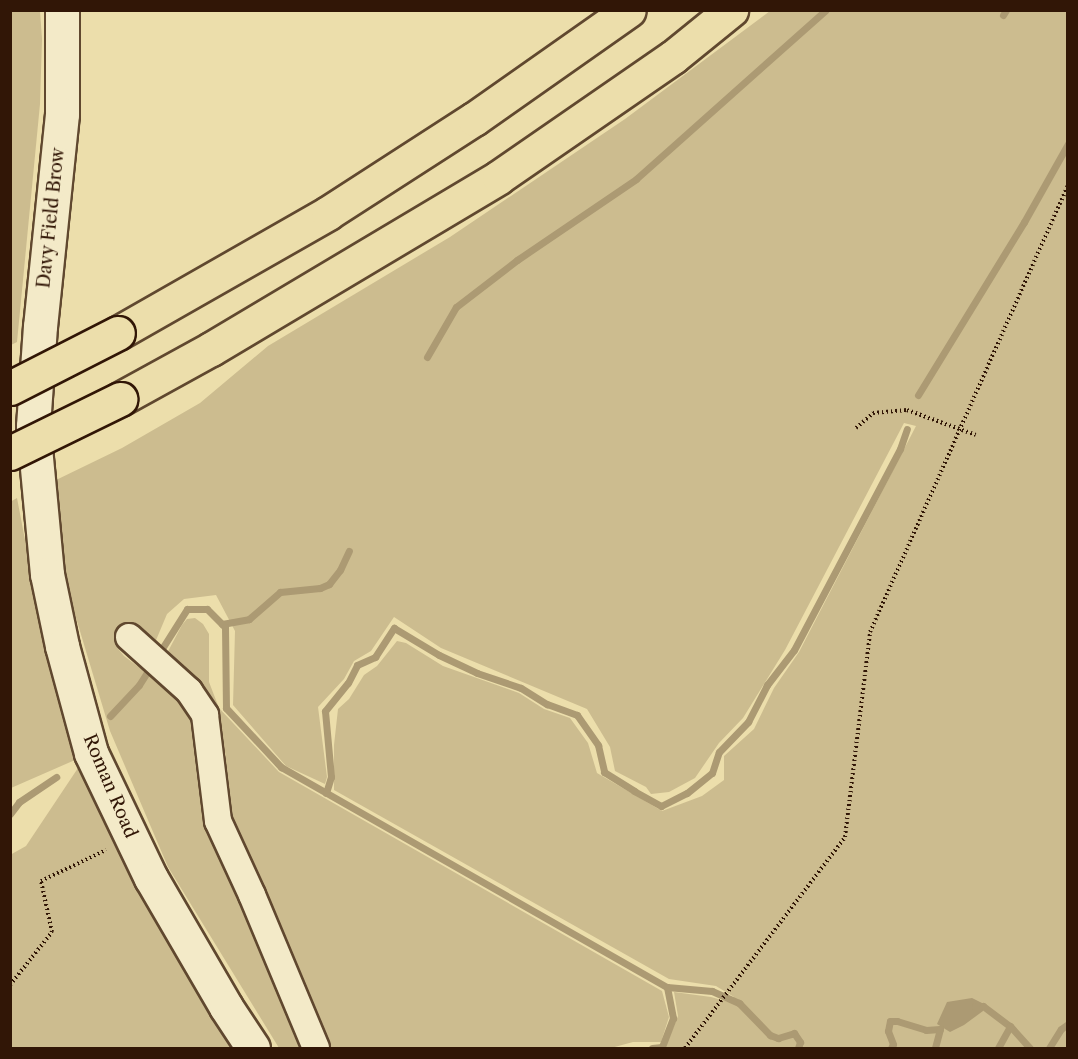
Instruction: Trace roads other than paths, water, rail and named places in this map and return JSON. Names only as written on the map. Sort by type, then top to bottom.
[{"type":"highway","points":[[10,388],[118,333],[338,207],[474,119],[628,10]]},
{"type":"highway","points":[[10,453],[120,399],[211,349],[499,177],[673,57],[731,10]]},
{"type":"street","name":"Davy Field Brow","points":[[33,426],[40,326],[62,114],[63,10]]},
{"type":"street","name":"Roman Road","points":[[33,426],[46,574],[62,646],[92,753],[132,839],[197,958],[253,1048]]},
{"type":"street","points":[[129,637],[189,691],[205,715],[218,821],[252,895],[316,1048]]},
{"type":"waterway","points":[[427,357],[456,307],[517,260],[636,179],[826,10]]},
{"type":"waterway","points":[[1003,15],[1006,10]]},
{"type":"waterway","points":[[918,395],[1024,222],[1068,144]]},
{"type":"waterway","points":[[326,793],[331,777],[325,711],[348,683],[357,665],[375,657],[394,628],[439,655],[477,673],[521,688],[547,704],[577,715],[598,745],[604,772],[634,791],[661,806],[687,793],[712,773],[719,752],[748,722],[767,685],[794,650],[900,449],[907,429]]},
{"type":"waterway","points":[[222,624],[249,619],[280,592],[320,588],[329,584],[340,570],[349,551]]},
{"type":"waterway","points":[[110,716],[139,685],[187,609],[207,609],[225,627],[226,708],[281,767],[667,987],[673,1018],[662,1047],[652,1048]]},
{"type":"waterway","points":[[10,814],[19,802],[56,777]]},
{"type":"waterway","points":[[667,987],[712,991],[739,1003],[770,1035],[778,1038],[794,1033],[800,1042],[798,1048]]},
{"type":"waterway","points":[[975,1006],[983,1006],[1010,1026]]},
{"type":"waterway","points":[[891,1048],[893,1044],[888,1031],[890,1021],[926,1030],[940,1029],[935,1048]]},
{"type":"waterway","points":[[1049,1048],[1061,1029],[1068,1024]]},
{"type":"waterway","points":[[998,1048],[1010,1026],[1030,1048]]}]
